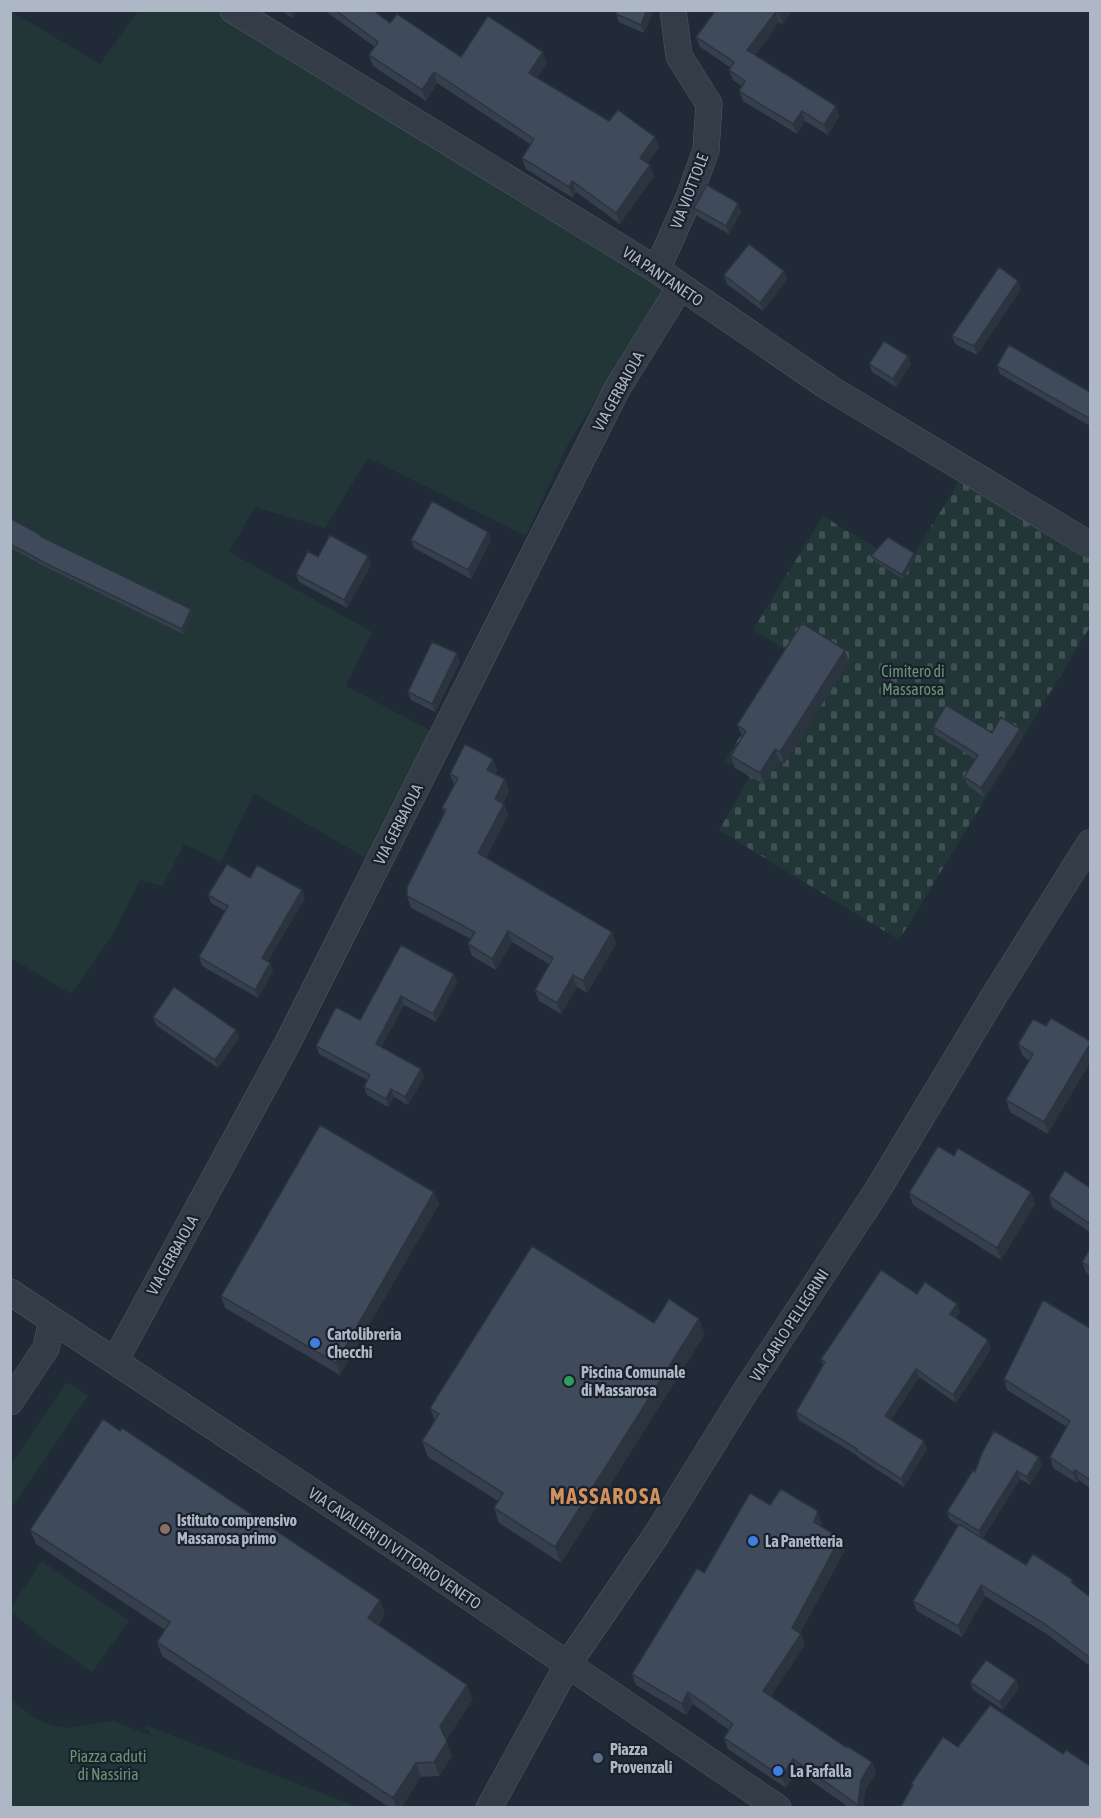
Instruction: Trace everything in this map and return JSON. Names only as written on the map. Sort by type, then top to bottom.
[{"type":"street","name":"VIA PANTANETO","points":[[233,10],[657,270],[831,389],[1090,545]]},
{"type":"street","name":"VIA VIOTTOLE","points":[[657,270],[706,150],[709,104],[679,56],[673,10]]},
{"type":"street","name":"VIA GERBAIOLA","points":[[114,1361],[286,1046],[617,389],[680,287]]},
{"type":"street","name":"VIA CARLO PELLEGRINI","points":[[489,1808],[568,1664],[663,1526],[743,1395],[877,1191],[994,996],[1090,843]]},
{"type":"street","name":"VIA CAVALIERI DI VITTORIO VENETO","points":[[10,1292],[568,1664],[778,1808]]},
{"type":"street","points":[[10,1402],[46,1348],[52,1321]]},
{"type":"green space","points":[[11,11],[100,64],[138,11],[221,11],[663,289],[566,448],[526,536],[368,458],[325,528],[255,507],[229,552],[372,632],[346,686],[439,735],[369,860],[254,793],[221,862],[184,844],[163,886],[140,880],[112,936],[71,994],[11,958]]},
{"type":"green space","name":"Cimitero di Massarosa","points":[[962,477],[1090,556],[1090,627],[899,940],[719,830],[750,777],[725,761],[791,653],[753,630],[823,516],[882,552],[913,556]]},
{"type":"green space","points":[[67,1382],[88,1396],[11,1508],[11,1465]]},
{"type":"green space","points":[[42,1561],[129,1621],[92,1672],[11,1612],[11,1607]]},
{"type":"green space","name":"Piazza caduti di Nassiria","points":[[10,1699],[35,1718],[52,1726],[67,1728],[113,1721],[152,1736],[145,1725],[358,1807],[11,1807]]},
{"type":"building","points":[[335,10],[373,10],[390,23],[397,14],[461,57],[488,16],[543,52],[529,73],[609,121],[618,110],[655,137],[640,158],[650,165],[616,213],[572,181],[569,187],[522,158],[534,139],[434,72],[422,90],[369,55],[378,42]]},
{"type":"building","points":[[617,10],[647,10],[641,25],[616,14]]},
{"type":"building","points":[[716,10],[781,10],[779,14],[776,12],[747,50],[836,106],[824,125],[802,111],[793,124],[739,91],[745,81],[729,70],[734,62],[696,37]]},
{"type":"building","points":[[707,185],[738,203],[726,226],[694,208]]},
{"type":"building","points":[[749,244],[784,271],[760,303],[724,275]]},
{"type":"building","points":[[999,267],[1018,281],[974,346],[952,336]]},
{"type":"building","points":[[884,341],[908,356],[893,379],[869,364]]},
{"type":"building","points":[[1009,345],[1090,392],[1090,419],[997,366]]},
{"type":"building","points":[[432,501],[488,532],[468,570],[411,540]]},
{"type":"building","points":[[10,518],[40,536],[191,609],[182,629],[10,544]]},
{"type":"building","points":[[330,535],[368,556],[344,600],[296,574],[308,551],[318,557]]},
{"type":"building","points":[[888,537],[914,553],[902,575],[871,556]]},
{"type":"building","points":[[802,623],[845,650],[780,752],[775,749],[760,773],[731,756],[746,731],[737,725]]},
{"type":"building","points":[[432,642],[457,653],[432,704],[408,692]]},
{"type":"building","points":[[946,705],[992,733],[1001,717],[1020,729],[981,788],[964,777],[978,755],[933,727]]},
{"type":"building","points":[[465,744],[493,759],[487,770],[505,779],[495,799],[504,804],[478,853],[612,932],[583,981],[573,975],[557,1003],[535,990],[553,958],[508,931],[492,959],[468,944],[475,932],[407,896],[407,887],[446,810],[442,808],[458,778],[450,774]]},
{"type":"building","points":[[227,864],[250,878],[257,865],[302,890],[262,958],[270,963],[255,990],[199,957],[228,906],[208,895]]},
{"type":"building","points":[[401,945],[454,974],[433,1014],[401,996],[376,1044],[421,1069],[405,1097],[391,1089],[386,1099],[364,1087],[370,1075],[316,1046],[336,1007],[360,1020]]},
{"type":"building","points":[[174,987],[236,1030],[215,1060],[153,1017]]},
{"type":"building","points":[[1051,1018],[1090,1041],[1090,1044],[1044,1122],[1006,1100],[1033,1054],[1018,1044],[1033,1019],[1046,1026]]},
{"type":"building","points":[[320,1125],[434,1192],[336,1363],[221,1296]]},
{"type":"building","points":[[938,1146],[954,1156],[958,1148],[1031,1192],[997,1248],[909,1193]]},
{"type":"building","points":[[1065,1171],[1090,1188],[1090,1224],[1049,1196]]},
{"type":"building","name":"Piscina Comunale di Massarosa","points":[[532,1246],[654,1323],[669,1299],[699,1319],[555,1547],[494,1508],[503,1493],[422,1441],[439,1414],[430,1408]]},
{"type":"building","points":[[1090,1249],[1090,1268],[1082,1262]]},
{"type":"building","points":[[881,1270],[917,1294],[925,1282],[957,1304],[950,1314],[988,1340],[953,1395],[916,1369],[885,1416],[924,1441],[901,1479],[796,1412],[825,1362],[821,1359]]},
{"type":"building","points":[[1043,1300],[1090,1328],[1090,1480],[1075,1470],[1073,1473],[1050,1457],[1070,1421],[1004,1379]]},
{"type":"building","name":"Istituto comprensivo Massarosa primo","points":[[103,1419],[120,1431],[122,1428],[380,1600],[368,1618],[467,1685],[440,1726],[447,1742],[434,1762],[416,1763],[393,1798],[157,1642],[170,1622],[30,1530]]},
{"type":"building","points":[[994,1431],[1039,1457],[1027,1477],[1017,1471],[979,1531],[947,1512],[973,1470],[975,1472]]},
{"type":"building","points":[[781,1489],[818,1511],[814,1522],[840,1538],[792,1628],[801,1634],[763,1691],[872,1762],[861,1780],[858,1805],[793,1759],[782,1777],[724,1738],[733,1724],[688,1692],[682,1704],[632,1674],[697,1568],[704,1573],[750,1493],[770,1505]]},
{"type":"building","points":[[959,1524],[1026,1565],[1033,1554],[1073,1580],[1071,1582],[1090,1597],[1089,1657],[1045,1624],[981,1585],[958,1626],[913,1601]]},
{"type":"building","points":[[986,1660],[1016,1680],[1000,1702],[970,1682]]},
{"type":"building","points":[[990,1705],[1063,1754],[1066,1750],[1090,1766],[1090,1808],[900,1808],[913,1785],[911,1784],[943,1737],[958,1747]]},
{"type":"place","name":"Cartolibreria Checchi","points":[[315,1343]]},
{"type":"place","name":"Piscina Comunale di Massarosa","points":[[569,1381]]},
{"type":"place","name":"Istituto comprensivo Massarosa primo","points":[[165,1529]]},
{"type":"place","name":"La Panetteria","points":[[753,1541]]},
{"type":"place","name":"Piazza Provenzali","points":[[598,1758]]},
{"type":"place","name":"La Farfalla","points":[[778,1771]]},
{"type":"district","name":"MASSAROSA","points":[[606,1496]]}]
